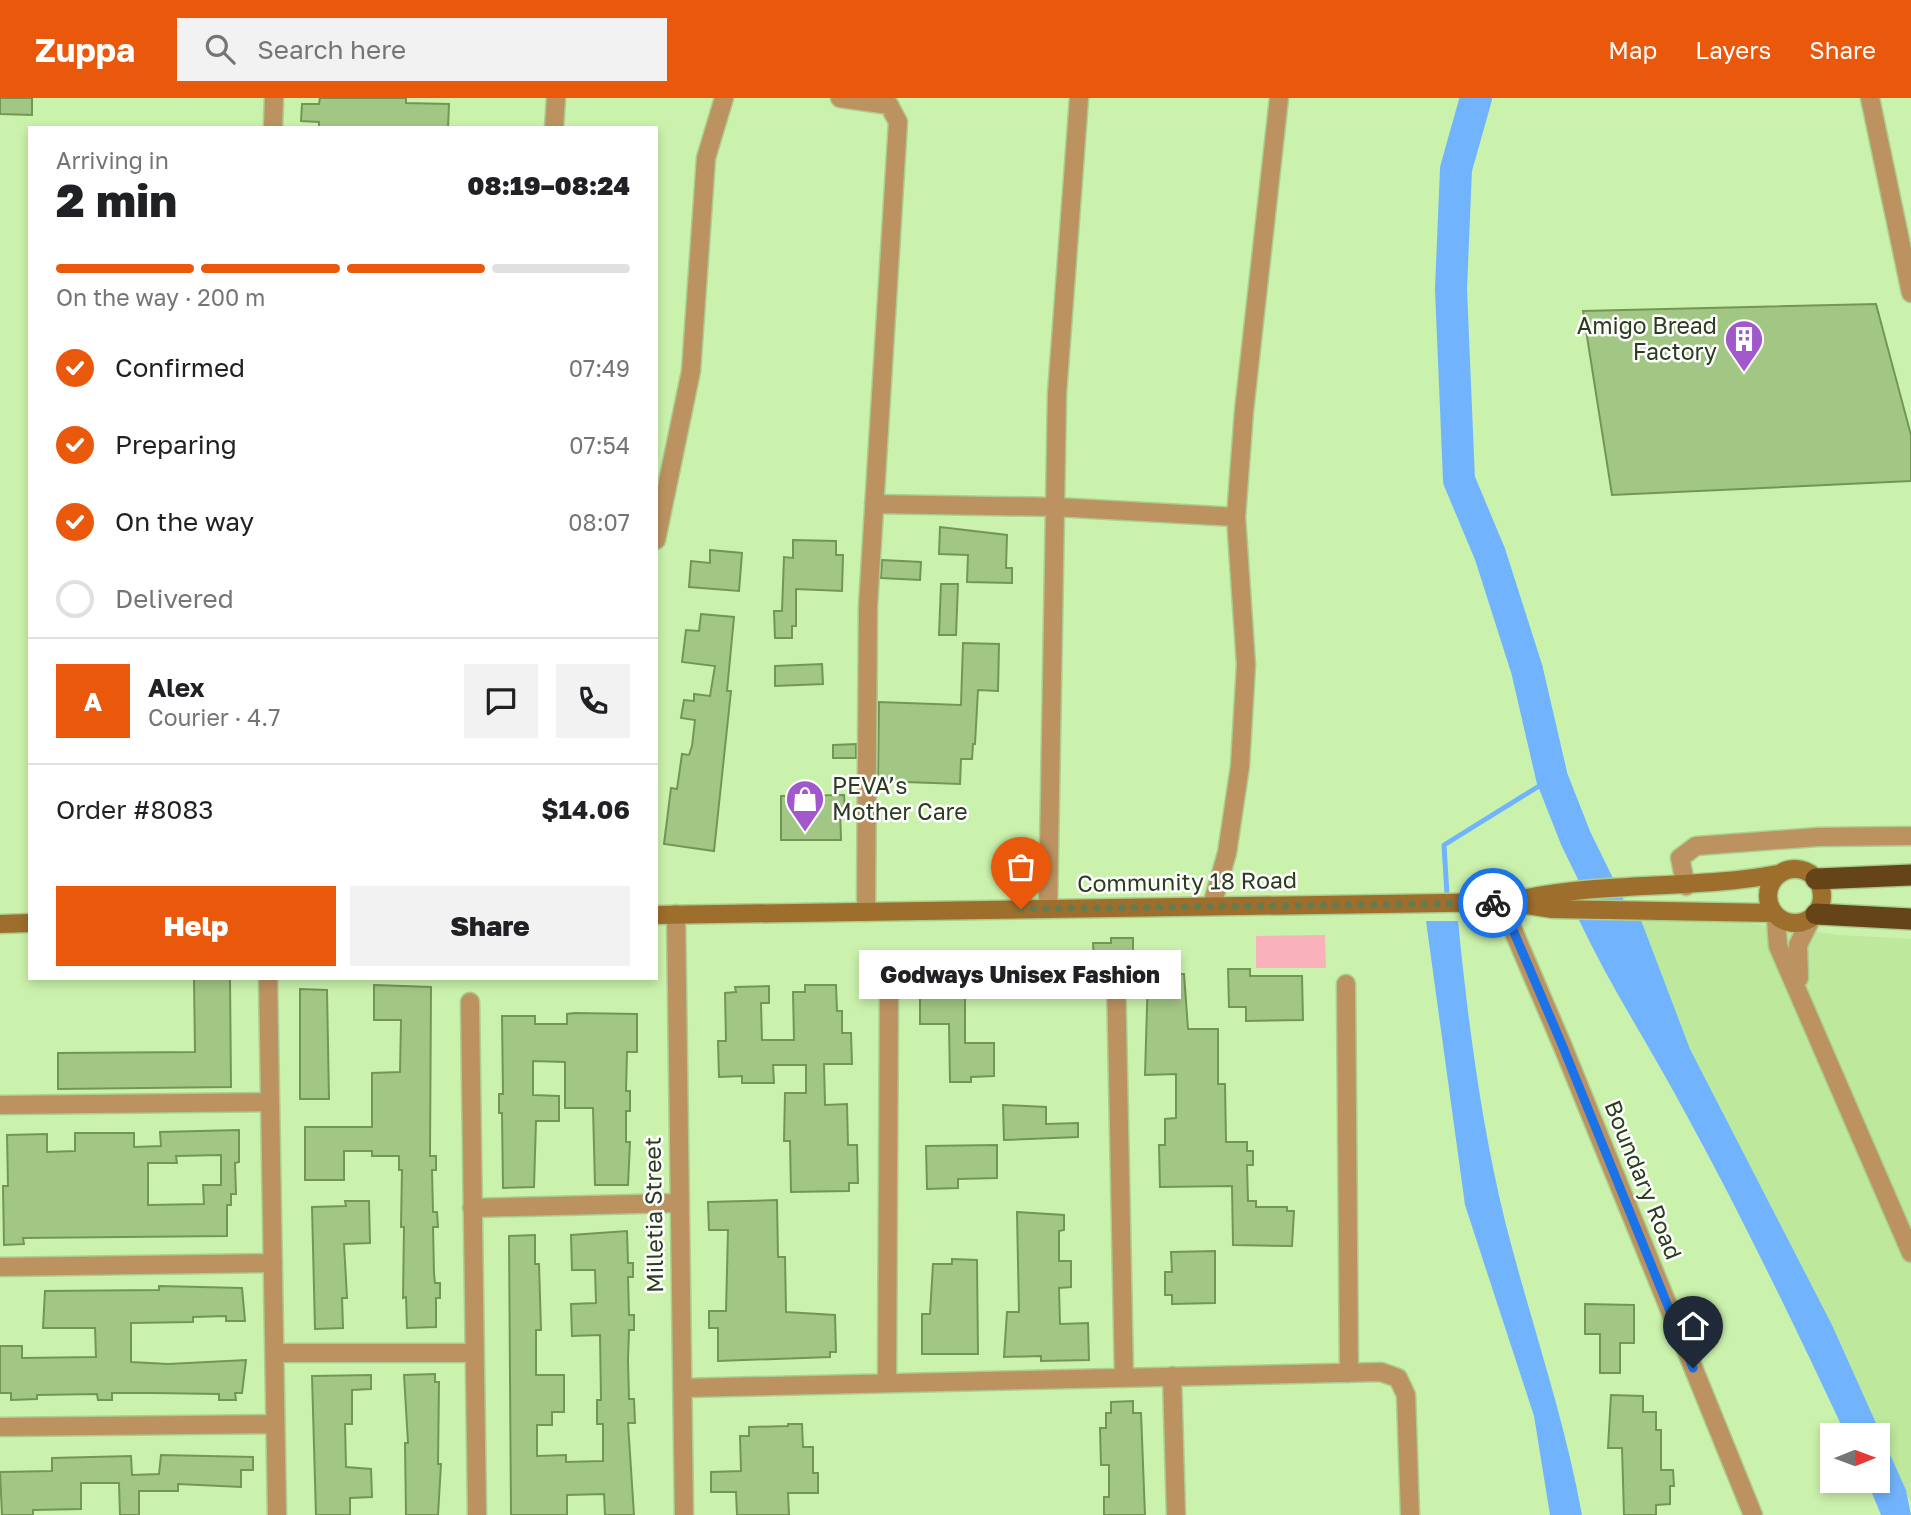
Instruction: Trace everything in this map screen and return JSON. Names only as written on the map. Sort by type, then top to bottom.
[{"type":"highway","points":[[1816,879],[1911,875]]},
{"type":"highway","points":[[1813,917],[1911,919]]},
{"type":"main road","points":[[1794,869],[1802,870],[1816,879],[1822,894],[1813,917],[1797,924],[1774,916],[1767,896],[1772,880],[1778,874],[1794,869]]},
{"type":"main road","name":"Community 18 Road","points":[[658,915],[1553,901],[1677,886],[1734,883],[1778,874]]},
{"type":"main road","name":"Community 18 Road","points":[[1553,901],[1667,912],[1774,916]]},
{"type":"main road","points":[[0,924],[28,923]]},
{"type":"street","points":[[273,126],[274,98]]},
{"type":"street","points":[[554,126],[556,98]]},
{"type":"street","points":[[658,530],[691,371],[706,158],[724,98]]},
{"type":"street","points":[[840,98],[889,105],[898,122],[866,676],[866,912]]},
{"type":"street","points":[[1048,908],[1057,394],[1079,98]]},
{"type":"street","points":[[1212,905],[1229,841],[1243,731],[1246,633],[1236,517],[1244,411],[1279,98]]},
{"type":"street","points":[[1870,98],[1911,293]]},
{"type":"street","points":[[874,504],[1055,508],[1236,517]]},
{"type":"street","points":[[1677,886],[1680,858],[1696,846],[1818,837],[1911,836]]},
{"type":"street","name":"Boundary Road","points":[[1504,902],[1753,1515]]},
{"type":"street","name":"Milletia Street","points":[[676,914],[684,1515]]},
{"type":"street","points":[[1774,916],[1778,946],[1802,995],[1911,1253]]},
{"type":"street","points":[[1802,995],[1796,956],[1801,936],[1813,917]]},
{"type":"street","points":[[1116,976],[1124,1377]]},
{"type":"street","points":[[887,1383],[889,979]]},
{"type":"street","points":[[268,980],[277,1515]]},
{"type":"street","points":[[1346,984],[1349,1373]]},
{"type":"street","points":[[470,1002],[477,1515]]},
{"type":"street","points":[[0,1105],[270,1102]]},
{"type":"street","points":[[472,1208],[678,1203]]},
{"type":"street","points":[[0,1268],[273,1263]]},
{"type":"street","points":[[275,1353],[474,1353]]},
{"type":"street","points":[[682,1388],[1172,1376],[1390,1374],[1403,1386],[1408,1406],[1410,1515]]},
{"type":"street","points":[[1172,1376],[1176,1515]]},
{"type":"street","points":[[0,1427],[275,1424]]},
{"type":"shaded area","points":[[1641,920],[1726,920],[1839,935],[1911,939],[1911,1503],[1890,1456],[1890,1423],[1875,1423],[1832,1326],[1690,1049]]},
{"type":"shaded area","points":[[1325,935],[1326,968],[1256,968],[1256,936]]},
{"type":"water","points":[[1579,920],[1641,920],[1690,1049],[1832,1325],[1876,1423],[1840,1423],[1729,1195],[1674,1091],[1604,970]]},
{"type":"water","points":[[1426,921],[1458,921],[1476,1072],[1496,1184],[1566,1441],[1582,1515],[1550,1515],[1534,1416],[1465,1205]]},
{"type":"water","points":[[1890,1454],[1906,1490],[1911,1515],[1881,1515],[1872,1493],[1890,1493]]},
{"type":"building","points":[[0,98],[32,98],[32,115],[0,114]]},
{"type":"building","points":[[320,98],[406,98],[406,103],[449,104],[448,126],[319,126],[319,122],[301,121],[302,104],[319,104]]},
{"type":"building","name":"Amigo Bread Factory","points":[[1876,304],[1911,435],[1911,481],[1612,495],[1583,311]]},
{"type":"building","points":[[940,527],[1007,535],[1006,568],[1012,568],[1012,583],[967,582],[968,555],[939,554]]},
{"type":"building","points":[[793,540],[836,541],[836,555],[843,555],[842,591],[796,589],[796,626],[792,626],[792,638],[775,638],[774,611],[782,611],[784,557],[793,558]]},
{"type":"building","points":[[710,550],[742,553],[739,591],[689,587],[691,561],[710,563]]},
{"type":"building","points":[[882,560],[921,562],[920,580],[881,578]]},
{"type":"building","points":[[941,584],[958,584],[956,635],[939,635]]},
{"type":"building","points":[[701,614],[734,617],[727,691],[731,691],[714,851],[664,844],[671,788],[677,789],[682,754],[689,755],[692,746],[695,720],[681,718],[684,700],[694,701],[694,694],[710,696],[715,666],[682,662],[686,630],[699,631]]},
{"type":"building","points":[[963,643],[999,644],[998,691],[978,690],[975,744],[972,759],[961,759],[960,784],[878,781],[879,702],[961,705]]},
{"type":"building","points":[[822,664],[823,684],[775,686],[775,666]]},
{"type":"building","points":[[856,744],[856,758],[833,758],[833,745]]},
{"type":"building","points":[[844,795],[845,809],[840,809],[841,840],[781,840],[781,796]]},
{"type":"building","points":[[1111,938],[1133,938],[1133,969],[1111,966],[1111,962],[1094,962],[1093,943],[1111,943]]},
{"type":"building","points":[[1009,958],[1028,959],[1028,973],[1009,973]]},
{"type":"building","points":[[1228,969],[1250,969],[1250,976],[1302,976],[1303,1020],[1246,1021],[1246,1007],[1229,1007]]},
{"type":"building","points":[[1148,974],[1184,974],[1188,1029],[1218,1029],[1218,1084],[1225,1084],[1226,1142],[1247,1142],[1247,1151],[1253,1151],[1253,1165],[1247,1165],[1248,1201],[1256,1201],[1256,1207],[1287,1207],[1287,1211],[1294,1211],[1292,1246],[1233,1245],[1232,1186],[1160,1187],[1159,1145],[1165,1145],[1165,1119],[1176,1118],[1176,1074],[1145,1075]]},
{"type":"building","points":[[194,980],[230,980],[231,1087],[58,1089],[58,1053],[195,1052]]},
{"type":"building","points":[[374,985],[431,987],[430,1156],[436,1156],[436,1170],[432,1170],[433,1212],[437,1212],[438,1227],[433,1227],[434,1274],[435,1283],[440,1283],[440,1298],[436,1298],[436,1327],[407,1328],[406,1297],[403,1298],[404,1227],[401,1227],[402,1170],[399,1170],[399,1156],[372,1156],[372,1151],[344,1151],[344,1180],[305,1180],[305,1127],[372,1127],[372,1073],[400,1072],[401,1020],[374,1020]]},
{"type":"building","points":[[805,985],[836,985],[837,1011],[842,1011],[842,1033],[851,1033],[852,1064],[824,1064],[825,1105],[847,1104],[848,1145],[857,1145],[858,1183],[849,1183],[849,1191],[791,1192],[790,1141],[784,1141],[785,1093],[806,1093],[806,1065],[773,1065],[774,1083],[742,1083],[742,1076],[719,1077],[718,1041],[726,1041],[725,993],[736,992],[735,987],[769,986],[769,1003],[761,1003],[762,1040],[794,1040],[793,992],[805,992]]},
{"type":"building","points":[[965,985],[965,1043],[994,1043],[994,1076],[971,1077],[971,1082],[950,1082],[949,1024],[920,1024],[920,986]]},
{"type":"building","points":[[300,989],[327,990],[329,1099],[300,1099]]},
{"type":"building","points":[[567,1014],[637,1014],[637,1052],[627,1052],[626,1091],[630,1091],[630,1111],[626,1111],[626,1142],[630,1142],[628,1185],[595,1185],[593,1108],[565,1108],[565,1062],[533,1061],[533,1095],[559,1096],[559,1121],[536,1121],[534,1187],[503,1188],[502,1113],[499,1113],[499,1094],[503,1094],[502,1016],[535,1016],[535,1024],[567,1024]]},
{"type":"building","points":[[1003,1105],[1046,1107],[1046,1124],[1078,1123],[1078,1137],[1004,1140]]},
{"type":"building","points":[[239,1130],[239,1162],[235,1163],[236,1194],[231,1194],[231,1205],[227,1205],[227,1236],[23,1238],[24,1244],[4,1245],[3,1186],[8,1186],[7,1135],[47,1134],[47,1152],[75,1151],[75,1133],[134,1133],[134,1147],[161,1146],[160,1132]],"holes":[[[221,1155],[221,1185],[203,1185],[204,1204],[148,1205],[148,1163],[177,1163],[176,1156]]]},
{"type":"building","points":[[997,1145],[997,1178],[958,1179],[958,1188],[927,1189],[926,1146]]},
{"type":"building","points":[[777,1200],[778,1257],[785,1257],[786,1312],[835,1315],[836,1352],[830,1352],[830,1357],[718,1361],[718,1328],[709,1328],[709,1311],[726,1311],[728,1230],[709,1230],[708,1202]]},
{"type":"building","points":[[345,1201],[369,1201],[370,1243],[344,1244],[347,1298],[342,1298],[343,1328],[315,1329],[312,1207],[346,1206]]},
{"type":"building","points":[[1017,1212],[1064,1215],[1064,1230],[1059,1231],[1059,1261],[1071,1261],[1071,1287],[1059,1288],[1060,1324],[1088,1323],[1089,1360],[1041,1361],[1041,1356],[1004,1357],[1007,1312],[1019,1312]]},
{"type":"building","points":[[627,1231],[628,1263],[633,1263],[633,1277],[628,1277],[629,1315],[634,1315],[634,1330],[629,1330],[628,1360],[629,1399],[634,1399],[635,1423],[628,1423],[634,1515],[605,1515],[604,1494],[567,1495],[567,1515],[511,1515],[509,1236],[535,1235],[535,1264],[539,1264],[541,1330],[536,1330],[536,1375],[564,1375],[564,1412],[552,1412],[552,1425],[537,1425],[537,1456],[566,1455],[566,1462],[603,1461],[603,1424],[597,1424],[597,1400],[601,1400],[600,1335],[572,1336],[571,1304],[596,1303],[595,1270],[572,1270],[571,1235]]},
{"type":"building","points":[[1215,1251],[1215,1303],[1172,1304],[1172,1295],[1165,1295],[1165,1272],[1172,1272],[1171,1252]]},
{"type":"building","points":[[952,1259],[977,1260],[978,1354],[922,1354],[922,1314],[930,1314],[933,1264],[952,1264]]},
{"type":"building","points":[[159,1286],[242,1288],[245,1321],[226,1321],[226,1316],[193,1317],[193,1322],[131,1323],[131,1362],[168,1364],[246,1360],[242,1393],[235,1393],[236,1400],[219,1400],[219,1394],[112,1393],[112,1400],[98,1400],[97,1394],[37,1395],[37,1399],[11,1400],[11,1393],[0,1393],[0,1346],[22,1346],[22,1358],[96,1357],[95,1328],[43,1328],[45,1291],[159,1290]]},
{"type":"building","points":[[1585,1304],[1634,1305],[1634,1343],[1620,1343],[1620,1373],[1600,1373],[1600,1334],[1585,1334]]},
{"type":"building","points":[[435,1374],[435,1382],[439,1382],[438,1464],[441,1464],[438,1515],[406,1515],[405,1443],[408,1443],[404,1375]]},
{"type":"building","points":[[371,1375],[371,1389],[352,1390],[352,1424],[345,1424],[346,1467],[371,1469],[372,1497],[350,1498],[350,1515],[316,1515],[312,1376]]},
{"type":"building","points":[[1611,1395],[1643,1396],[1643,1412],[1656,1412],[1656,1430],[1661,1430],[1661,1470],[1673,1470],[1674,1486],[1670,1486],[1670,1504],[1656,1505],[1656,1515],[1624,1515],[1622,1448],[1608,1448]]},
{"type":"building","points":[[1133,1401],[1133,1413],[1141,1413],[1145,1515],[1104,1515],[1104,1497],[1109,1497],[1109,1465],[1101,1465],[1100,1428],[1106,1428],[1106,1413],[1111,1413],[1111,1402]]},
{"type":"building","points":[[802,1424],[803,1447],[813,1447],[813,1473],[818,1473],[818,1493],[788,1493],[789,1515],[737,1515],[736,1492],[711,1492],[711,1472],[741,1471],[740,1436],[749,1436],[749,1427]]},
{"type":"building","points":[[161,1455],[253,1457],[253,1470],[241,1470],[241,1487],[178,1484],[178,1491],[139,1491],[139,1515],[120,1515],[119,1483],[81,1483],[81,1509],[33,1510],[33,1515],[2,1515],[0,1472],[52,1471],[52,1458],[131,1456],[132,1475],[159,1474]]},
{"type":"waterway","points":[[1476,98],[1456,169],[1451,289],[1459,480],[1490,554],[1527,670],[1552,778],[1576,839],[1626,941]]},
{"type":"waterway","points":[[1447,895],[1444,845],[1552,778]]},
{"type":"way so far","points":[[1021,909],[1493,903]]},
{"type":"place","name":"Amigo Bread Factory","points":[[1744,373]]},
{"type":"place","name":"PEVA’s Mother Care","points":[[805,833]]},
{"type":"place","name":"Godways Unisex Fashion","points":[[1021,909]]},
{"type":"route","points":[[1493,903],[1501,902],[1693,1368]]}]
